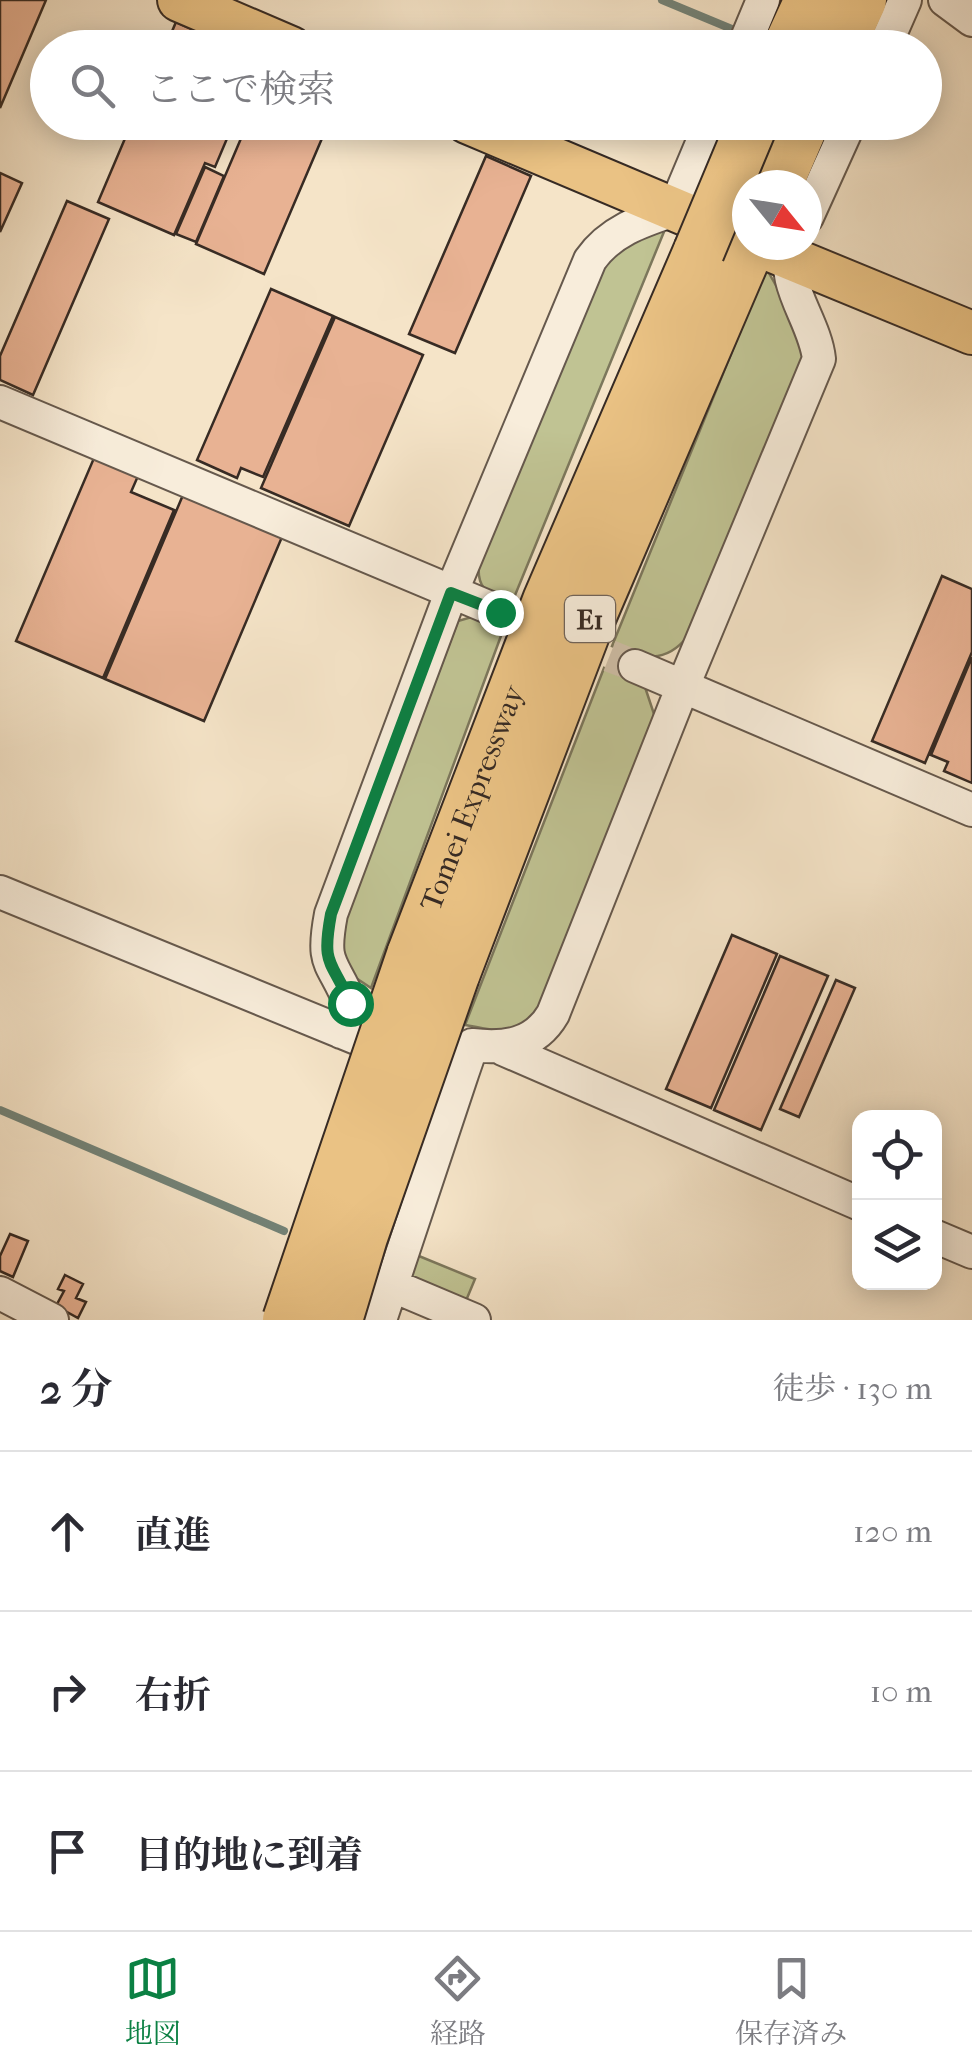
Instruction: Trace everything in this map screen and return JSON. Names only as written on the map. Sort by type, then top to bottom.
[{"type":"highway","points":[[778,30],[790,0]]},
{"type":"highway","points":[[796,30],[810,0]]},
{"type":"highway","points":[[847,30],[861,0]]},
{"type":"highway","points":[[740,140],[741,170]]},
{"type":"highway","name":"Tomei Expressway","points":[[749,170],[752,140]]},
{"type":"highway","points":[[783,170],[796,140]]},
{"type":"highway","name":"Tomei Expressway","points":[[337,1320],[433,965],[548,601],[736,260]]},
{"type":"highway","name":"Tomei Expressway","points":[[288,1320],[433,965]]},
{"type":"main road","points":[[179,0],[249,30]]},
{"type":"main road","points":[[508,140],[732,240]]},
{"type":"main road","points":[[782,260],[972,334]]},
{"type":"street","points":[[750,30],[763,0]]},
{"type":"street","points":[[892,30],[905,0]]},
{"type":"street","points":[[945,0],[972,20]]},
{"type":"street","points":[[716,140],[732,200]]},
{"type":"street","points":[[822,184],[842,140]]},
{"type":"street","points":[[0,892],[350,1036],[350,1003],[327,958],[331,914],[451,593],[590,260],[610,238],[639,222],[732,242]]},
{"type":"street","points":[[503,1049],[545,1027],[553,1014],[819,359],[814,329],[790,279],[764,260]]},
{"type":"street","points":[[0,402],[500,612]]},
{"type":"street","points":[[635,666],[972,810]]},
{"type":"street","points":[[380,1320],[455,1071],[472,1045],[503,1049],[852,1201]]},
{"type":"street","points":[[942,1239],[972,1252]]},
{"type":"street","points":[[392,1285],[474,1320]]},
{"type":"street","points":[[0,1293],[52,1320]]},
{"type":"green space","points":[[668,222],[511,605],[482,585],[479,563],[607,254]]},
{"type":"green space","points":[[766,268],[799,326],[803,356],[688,636],[662,655],[634,654],[612,646]]},
{"type":"green space","points":[[475,616],[505,625],[371,988],[353,976],[338,939],[458,621]]},
{"type":"green space","points":[[604,668],[645,687],[654,714],[652,727],[543,1008],[525,1023],[508,1030],[465,1025]]},
{"type":"green space","points":[[414,1254],[475,1279],[465,1303],[407,1278]]},
{"type":"building","points":[[0,0],[46,0],[30,30],[0,108]]},
{"type":"building","points":[[176,22],[194,30],[173,30]]},
{"type":"building","points":[[124,140],[226,140],[215,167],[205,163],[174,235],[98,202]]},
{"type":"building","points":[[240,140],[321,140],[264,274],[196,244]]},
{"type":"building","points":[[486,156],[531,176],[455,353],[409,334]]},
{"type":"building","points":[[205,167],[224,176],[196,242],[176,234]]},
{"type":"building","points":[[0,173],[22,183],[0,232]]},
{"type":"building","points":[[67,201],[109,219],[33,395],[0,380],[0,356]]},
{"type":"building","points":[[271,289],[333,316],[263,477],[241,468],[237,478],[197,460]]},
{"type":"building","points":[[335,317],[423,355],[349,526],[261,488]]},
{"type":"building","points":[[94,458],[138,476],[131,492],[174,510],[103,678],[16,641]]},
{"type":"building","points":[[183,495],[282,537],[204,721],[105,679]]},
{"type":"building","points":[[942,576],[972,589],[972,652],[925,763],[872,741]]},
{"type":"building","points":[[972,657],[972,783],[944,771],[948,762],[931,755]]},
{"type":"building","points":[[732,935],[777,954],[711,1108],[666,1089]]},
{"type":"building","points":[[780,956],[828,976],[761,1130],[714,1110]]},
{"type":"building","points":[[836,980],[855,988],[799,1117],[780,1109]]},
{"type":"building","points":[[10,1234],[28,1241],[13,1277],[0,1271],[0,1256]]},
{"type":"building","points":[[65,1275],[83,1284],[76,1298],[86,1302],[78,1318],[56,1306],[64,1291],[58,1289]]},
{"type":"waterway","points":[[662,0],[734,30]]},
{"type":"waterway","points":[[0,1110],[284,1231]]},
{"type":"tunnel","points":[[565,638],[635,666]]},
{"type":"route","points":[[350,1003],[327,958],[331,914],[451,593],[500,612]]}]
